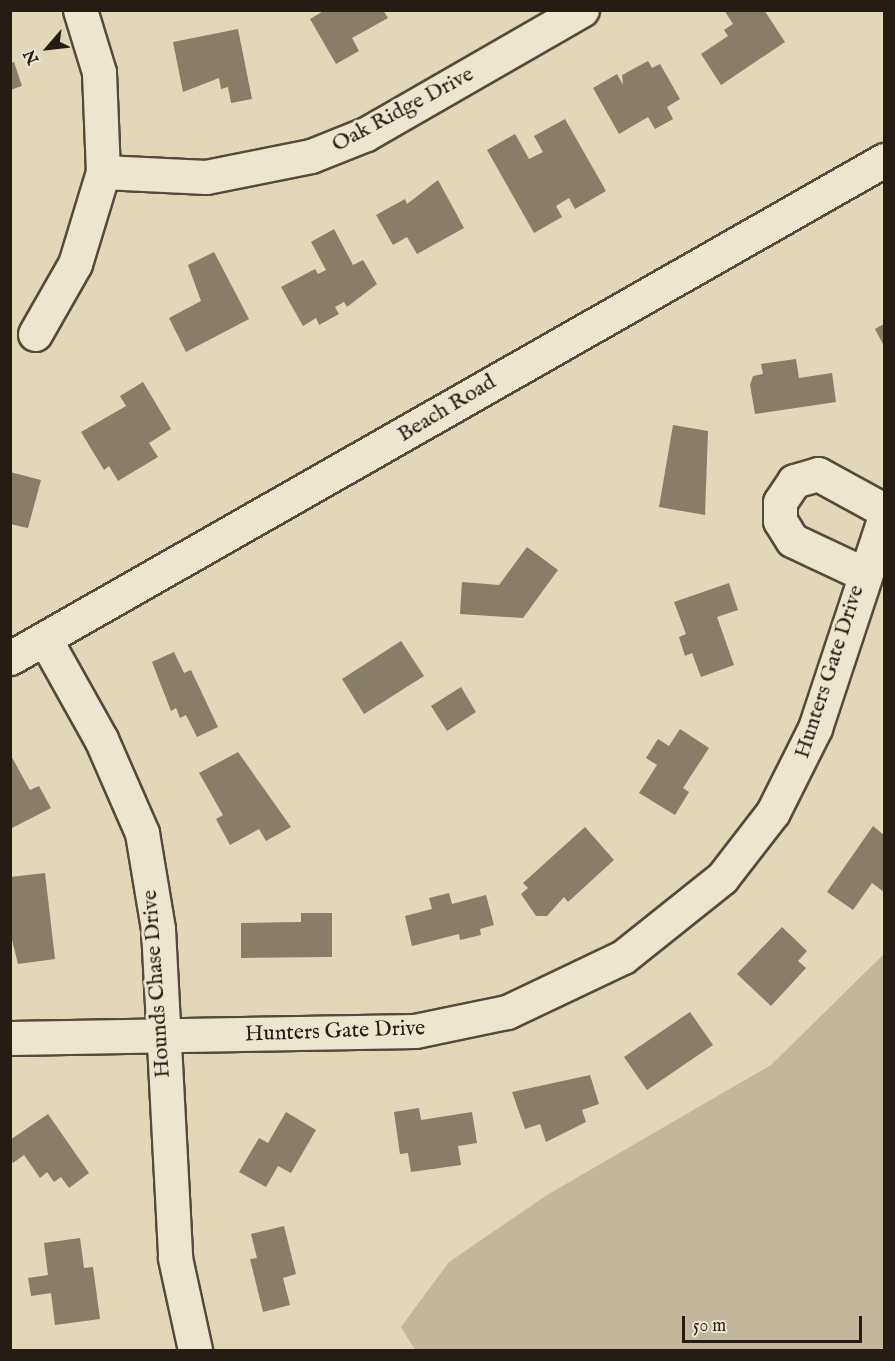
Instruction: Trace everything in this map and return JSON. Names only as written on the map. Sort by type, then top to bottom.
[{"type":"street","points":[[35,334],[75,264],[103,172],[99,72],[80,10]]},
{"type":"street","name":"Oak Ridge Drive","points":[[103,172],[207,177],[311,156],[366,134],[582,10]]},
{"type":"street","name":"Beach Road","points":[[10,658],[885,160]]},
{"type":"street","points":[[862,573],[792,540],[780,520],[780,502],[794,481],[818,474],[885,510]]},
{"type":"street","name":"Hunters Gate Drive","points":[[10,1038],[378,1034],[472,1022],[550,996],[623,957],[707,892],[773,812],[815,728],[862,573],[885,519]]},
{"type":"street","name":"Hounds Chase Drive","points":[[45,639],[101,739],[142,833],[158,929],[175,1258],[195,1350]]},
{"type":"shaded area","points":[[884,954],[884,1350],[415,1350],[401,1327],[449,1262],[547,1195],[771,1065]]},
{"type":"building","points":[[325,10],[383,10],[388,18],[352,38],[359,51],[336,64],[310,19]]},
{"type":"building","points":[[724,10],[764,10],[785,42],[721,85],[701,54],[728,36],[724,30],[733,24]]},
{"type":"building","points":[[238,29],[252,99],[231,103],[228,87],[221,89],[219,78],[183,92],[173,42]]},
{"type":"building","points":[[648,61],[652,68],[660,64],[680,99],[667,107],[673,119],[655,129],[648,117],[619,134],[593,88],[617,74],[623,85],[622,75]]},
{"type":"building","points":[[14,62],[22,86],[10,90],[10,63]]},
{"type":"building","points":[[565,119],[606,191],[575,209],[569,198],[556,206],[562,217],[534,233],[487,150],[515,134],[529,159],[543,152],[534,136]]},
{"type":"building","points":[[438,180],[464,228],[417,254],[407,237],[393,245],[376,215],[405,199],[407,204]]},
{"type":"building","points":[[334,229],[353,265],[363,260],[377,284],[347,307],[344,302],[335,307],[339,314],[319,325],[316,318],[303,326],[281,287],[315,269],[318,274],[326,270],[311,242]]},
{"type":"building","points":[[214,252],[249,319],[186,352],[169,318],[201,301],[188,265]]},
{"type":"building","points":[[884,324],[884,346],[875,329]]},
{"type":"building","points":[[796,359],[799,378],[832,373],[836,402],[755,414],[750,385],[753,376],[763,374],[761,364]]},
{"type":"building","points":[[143,382],[171,429],[149,443],[158,457],[118,481],[109,466],[104,470],[81,432],[126,406],[120,396]]},
{"type":"building","points":[[673,425],[708,431],[705,515],[659,507]]},
{"type":"building","points":[[10,472],[41,480],[28,528],[10,524]]},
{"type":"building","points":[[527,547],[558,570],[523,618],[460,614],[462,582],[499,585]]},
{"type":"building","points":[[729,583],[738,610],[717,617],[734,665],[701,677],[692,653],[685,656],[679,637],[686,634],[674,602]]},
{"type":"building","points":[[401,641],[424,676],[364,714],[342,679]]},
{"type":"building","points":[[174,652],[184,673],[191,670],[218,727],[197,737],[186,715],[180,718],[176,708],[171,711],[152,662]]},
{"type":"building","points":[[461,687],[476,712],[447,731],[431,706]]},
{"type":"building","points":[[680,729],[709,748],[683,788],[689,792],[675,815],[639,793],[657,765],[646,758],[658,739],[669,746]]},
{"type":"building","points":[[238,752],[291,827],[266,841],[259,829],[230,845],[216,819],[223,815],[199,773]]},
{"type":"building","points":[[10,754],[30,790],[39,786],[51,808],[10,829]]},
{"type":"building","points":[[873,826],[884,835],[884,892],[872,883],[853,910],[827,892]]},
{"type":"building","points":[[585,827],[614,860],[568,902],[564,897],[547,916],[536,916],[521,894],[528,888],[523,883]]},
{"type":"building","points":[[45,873],[55,959],[18,964],[10,932],[10,877]]},
{"type":"building","points":[[449,893],[452,904],[486,895],[494,925],[480,929],[481,935],[460,940],[459,934],[412,946],[405,916],[432,909],[429,898]]},
{"type":"building","points":[[301,913],[332,913],[332,957],[241,958],[241,923],[301,922]]},
{"type":"building","points":[[782,927],[807,951],[798,961],[806,968],[771,1006],[737,974]]},
{"type":"building","points":[[690,1012],[713,1045],[647,1090],[624,1057]]},
{"type":"building","points":[[590,1075],[599,1104],[582,1110],[586,1122],[546,1142],[540,1124],[525,1129],[512,1092]]},
{"type":"building","points":[[419,1108],[421,1120],[472,1112],[477,1143],[458,1146],[461,1165],[411,1172],[408,1153],[400,1154],[394,1112]]},
{"type":"building","points":[[286,1112],[316,1130],[291,1173],[278,1166],[266,1187],[239,1172],[259,1138],[268,1143]]},
{"type":"building","points":[[48,1114],[89,1173],[69,1188],[61,1177],[54,1182],[47,1172],[40,1178],[24,1155],[13,1163],[10,1158],[10,1140]]},
{"type":"building","points":[[284,1226],[296,1274],[283,1278],[290,1305],[263,1312],[250,1259],[257,1258],[251,1234]]},
{"type":"building","points":[[80,1238],[84,1268],[93,1267],[100,1319],[55,1325],[51,1293],[31,1296],[28,1278],[48,1275],[44,1243]]}]
